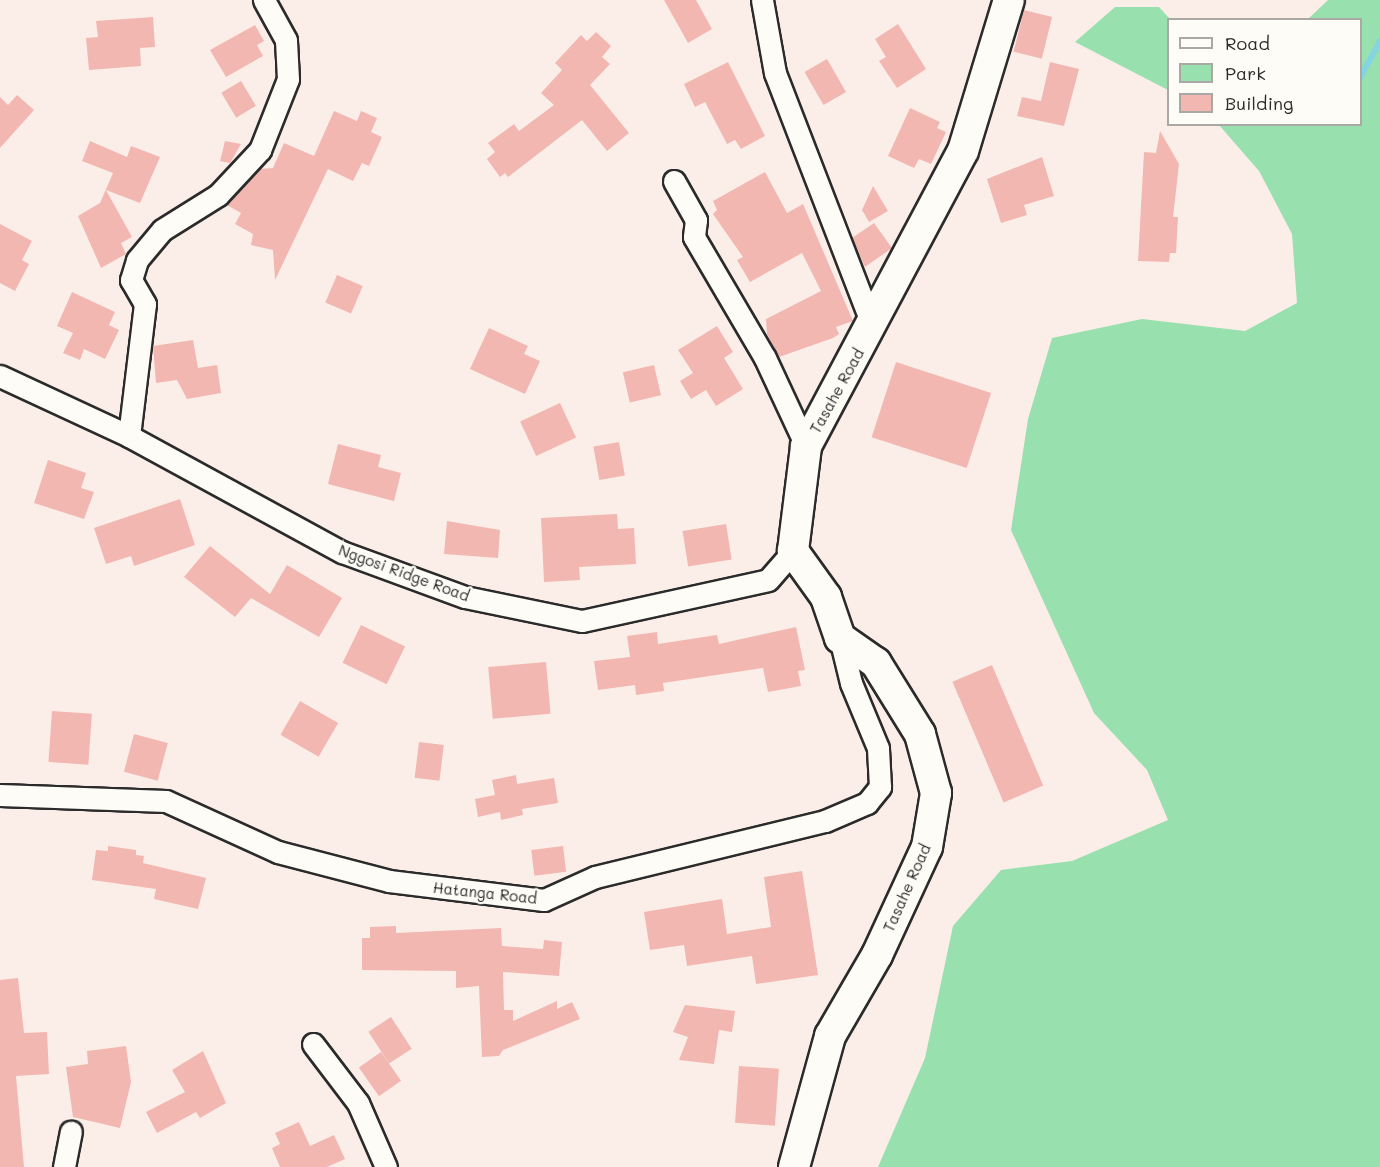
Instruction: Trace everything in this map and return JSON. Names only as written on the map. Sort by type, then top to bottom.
[{"type":"street","points":[[129,436],[145,304],[131,280],[137,260],[162,230],[218,195],[260,150],[288,79],[286,40],[264,0]]},
{"type":"street","points":[[762,0],[775,73],[872,324]]},
{"type":"street","name":"Tasahe Road","points":[[793,551],[806,446],[963,151],[1009,0]]},
{"type":"street","points":[[674,181],[696,220],[694,237],[765,358],[806,446]]},
{"type":"street","name":"Nggosi Ridge Road","points":[[0,376],[129,436],[342,552],[465,597],[582,621],[768,580],[793,551]]},
{"type":"street","points":[[793,551],[826,597],[840,638]]},
{"type":"street","name":"Tasahe Road","points":[[794,1167],[830,1036],[877,955],[927,846],[936,793],[920,734],[876,663],[840,638]]},
{"type":"street","name":"Hatanga Road","points":[[0,795],[166,801],[279,852],[312,861],[389,881],[544,900],[595,878],[825,821],[867,803],[880,787],[878,748],[851,683],[840,638]]},
{"type":"street","points":[[313,1044],[358,1103],[386,1167]]},
{"type":"street","points":[[64,1167],[71,1132]]},
{"type":"green space","points":[[1328,0],[1380,0],[1380,1167],[878,1167],[925,1058],[953,926],[1001,870],[1072,861],[1168,820],[1147,770],[1094,713],[1011,530],[1028,419],[1052,338],[1142,319],[1245,331],[1297,303],[1292,234],[1259,171],[1220,126],[1362,126],[1362,18],[1309,18]]},
{"type":"green space","points":[[1115,7],[1159,7],[1169,18],[1167,18],[1167,89],[1075,42]]},
{"type":"building","points":[[664,0],[696,0],[712,29],[688,43]]},
{"type":"building","points":[[1024,10],[1052,17],[1042,59],[1014,52]]},
{"type":"building","points":[[153,17],[155,47],[140,48],[141,66],[89,70],[86,38],[98,37],[96,21]]},
{"type":"building","points":[[898,24],[926,69],[897,88],[879,61],[886,57],[875,39]]},
{"type":"building","points":[[255,25],[264,41],[257,45],[263,56],[226,77],[210,50]]},
{"type":"building","points":[[596,32],[611,46],[602,57],[610,64],[590,85],[629,133],[607,151],[582,120],[508,177],[505,173],[500,177],[487,159],[495,152],[488,143],[514,124],[519,131],[554,105],[541,93],[562,70],[555,63],[581,35],[587,41]]},
{"type":"building","points":[[827,59],[846,92],[823,105],[804,72]]},
{"type":"building","points":[[728,62],[765,136],[741,149],[735,140],[727,144],[705,102],[695,107],[684,84]]},
{"type":"building","points":[[1050,62],[1079,69],[1064,126],[1017,116],[1022,97],[1041,101]]},
{"type":"building","points":[[241,81],[256,106],[236,118],[221,93]]},
{"type":"building","points":[[17,95],[34,110],[0,148],[0,97],[8,105]]},
{"type":"building","points":[[910,108],[940,122],[937,128],[946,132],[931,164],[919,159],[914,168],[888,156]]},
{"type":"building","points":[[334,111],[357,121],[361,111],[377,118],[371,132],[382,137],[369,166],[362,163],[353,181],[328,169],[275,280],[273,250],[251,245],[253,234],[235,224],[241,213],[227,205],[260,169],[273,168],[284,143],[314,156]]},
{"type":"building","points":[[1160,131],[1179,164],[1173,217],[1178,217],[1176,253],[1170,253],[1169,262],[1138,261],[1144,152],[1156,153]]},
{"type":"building","points":[[90,141],[127,157],[131,146],[160,157],[140,203],[106,190],[132,237],[121,243],[126,254],[101,268],[78,216],[100,203],[113,173],[82,161]]},
{"type":"building","points":[[225,141],[241,144],[230,163],[220,161]]},
{"type":"building","points":[[1042,157],[1054,196],[1024,205],[1027,215],[1001,223],[987,179]]},
{"type":"building","points":[[765,172],[787,213],[803,204],[853,321],[836,327],[839,334],[833,338],[779,357],[767,334],[766,319],[821,291],[802,253],[750,282],[737,260],[743,257],[713,214],[717,210],[713,201]]},
{"type":"building","points":[[873,186],[888,211],[869,222],[862,210]]},
{"type":"building","points":[[874,223],[892,248],[865,267],[852,238]]},
{"type":"building","points":[[0,224],[32,241],[22,260],[29,264],[15,291],[0,283]]},
{"type":"building","points":[[337,275],[363,286],[351,314],[325,303]]},
{"type":"building","points":[[72,292],[115,312],[109,325],[119,330],[105,359],[84,349],[80,360],[63,353],[73,333],[57,326]]},
{"type":"building","points":[[717,326],[733,352],[724,358],[743,389],[716,406],[706,390],[691,399],[680,381],[693,373],[678,350]]},
{"type":"building","points":[[489,328],[528,346],[524,354],[540,361],[525,394],[470,369]]},
{"type":"building","points":[[193,340],[198,368],[217,365],[221,393],[187,399],[177,380],[156,383],[153,346]]},
{"type":"building","points":[[896,362],[991,393],[967,468],[872,437]]},
{"type":"building","points":[[654,365],[661,395],[630,402],[623,372]]},
{"type":"building","points":[[560,403],[576,437],[536,456],[520,422]]},
{"type":"building","points":[[619,442],[625,475],[599,480],[593,447]]},
{"type":"building","points":[[338,444],[381,455],[378,467],[401,473],[394,501],[328,484]]},
{"type":"building","points":[[48,460],[86,473],[81,488],[94,492],[84,519],[34,503]]},
{"type":"building","points":[[180,499],[195,545],[134,566],[131,556],[106,564],[94,528]]},
{"type":"building","points":[[617,514],[618,529],[634,528],[636,564],[579,567],[580,580],[544,582],[541,518]]},
{"type":"building","points":[[447,521],[500,530],[498,558],[444,554]]},
{"type":"building","points":[[726,524],[732,560],[688,566],[683,531]]},
{"type":"building","points":[[210,546],[270,594],[287,565],[342,598],[319,637],[251,598],[235,617],[184,577]]},
{"type":"building","points":[[361,625],[405,646],[387,684],[343,663]]},
{"type":"building","points":[[796,627],[805,670],[798,671],[801,686],[768,692],[763,668],[663,683],[664,691],[636,695],[635,685],[598,690],[594,661],[630,657],[627,636],[657,632],[658,644],[717,635],[719,644]]},
{"type":"building","points":[[546,662],[551,714],[493,719],[488,667]]},
{"type":"building","points":[[992,665],[1043,786],[1004,802],[952,682]]},
{"type":"building","points":[[300,701],[338,723],[319,757],[280,735]]},
{"type":"building","points":[[52,711],[92,714],[88,765],[48,762]]},
{"type":"building","points":[[134,734],[168,743],[158,781],[124,772]]},
{"type":"building","points":[[419,742],[444,745],[439,781],[415,778]]},
{"type":"building","points":[[516,775],[517,784],[554,778],[558,803],[522,809],[523,815],[501,820],[500,812],[478,817],[475,799],[495,795],[492,780]]},
{"type":"building","points":[[108,846],[136,850],[136,855],[144,856],[143,863],[206,878],[198,909],[154,899],[156,889],[92,880],[96,850],[108,851]]},
{"type":"building","points":[[563,846],[566,872],[534,876],[531,850]]},
{"type":"building","points":[[802,871],[818,975],[756,984],[752,956],[687,966],[684,945],[650,950],[644,912],[722,899],[727,934],[771,927],[764,877]]},
{"type":"building","points":[[396,926],[396,933],[501,928],[502,946],[543,949],[544,940],[562,942],[559,976],[503,972],[504,1010],[513,1010],[513,1021],[557,1001],[557,1009],[572,1002],[580,1019],[503,1050],[499,1056],[482,1057],[479,986],[456,988],[456,971],[362,970],[362,938],[370,938],[370,927]]},
{"type":"building","points":[[18,978],[24,1033],[47,1032],[49,1074],[16,1076],[24,1167],[0,1167],[0,980]]},
{"type":"building","points":[[685,1005],[735,1011],[732,1032],[719,1030],[714,1064],[679,1060],[688,1037],[673,1032]]},
{"type":"building","points":[[391,1017],[412,1049],[389,1064],[368,1032]]},
{"type":"building","points":[[126,1046],[131,1082],[120,1128],[73,1117],[66,1067],[88,1064],[87,1051]]},
{"type":"building","points":[[203,1051],[226,1103],[200,1118],[196,1112],[157,1133],[146,1112],[185,1092],[172,1070]]},
{"type":"building","points":[[381,1052],[401,1081],[379,1096],[359,1067]]},
{"type":"building","points":[[739,1066],[779,1069],[775,1126],[735,1123]]},
{"type":"building","points":[[299,1122],[310,1146],[334,1135],[345,1159],[327,1167],[280,1167],[272,1148],[280,1144],[275,1133]]},
{"type":"waterway","points":[[1362,74],[1380,41]]}]
